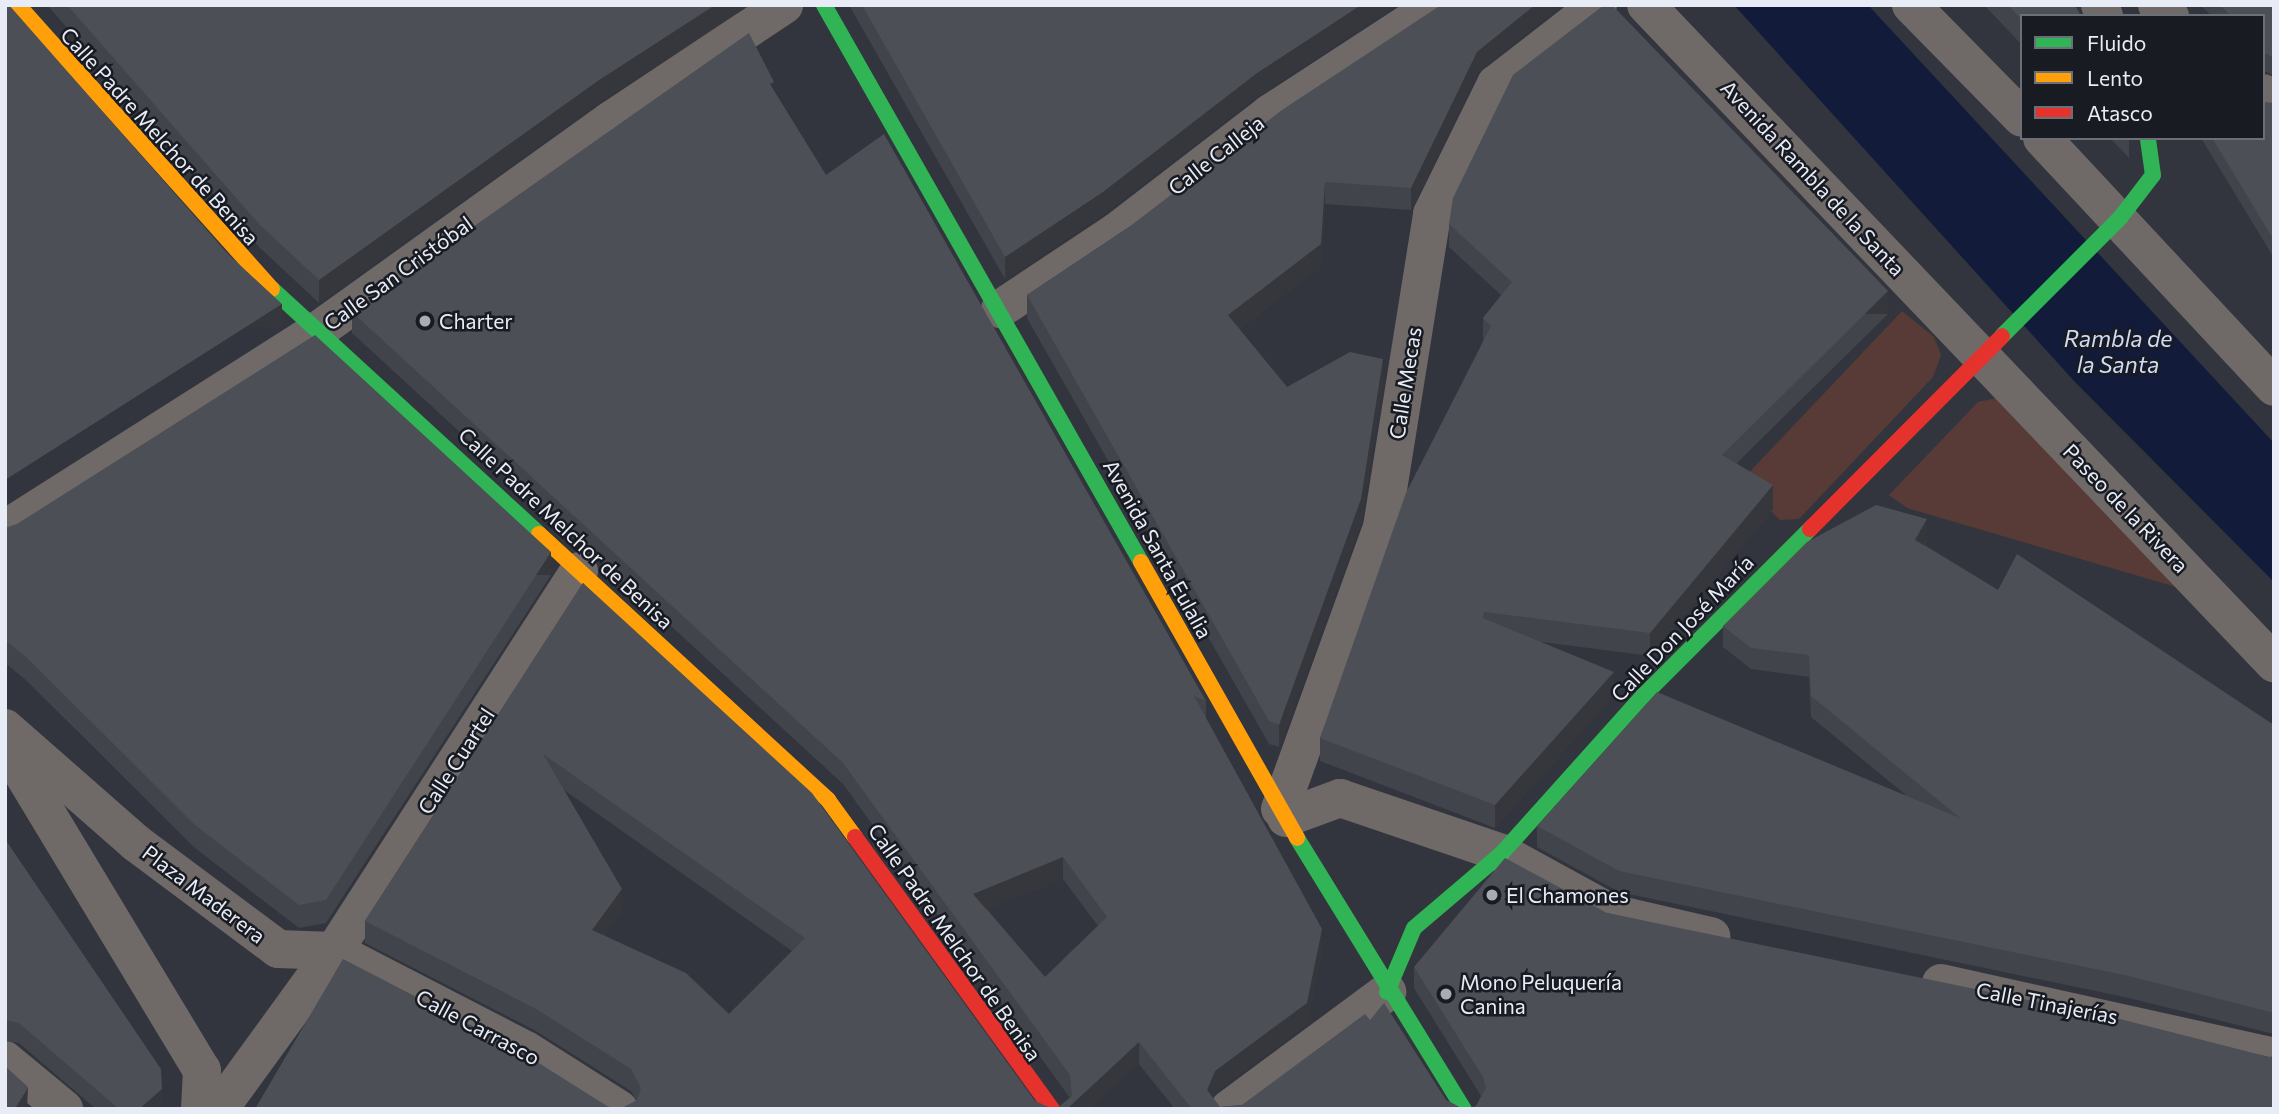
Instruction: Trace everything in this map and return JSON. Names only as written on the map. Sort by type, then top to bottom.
[{"type":"street","name":"Calle Padre Melchor de Benisa","points":[[18,5],[243,262],[320,329],[828,800],[1052,1109]]},
{"type":"street","name":"Calle San Cristóbal","points":[[5,529],[320,329],[611,120],[784,5]]},
{"type":"street","name":"Avenida Santa Eulalia","points":[[824,5],[1000,309],[1337,908],[1387,992],[1464,1109]]},
{"type":"street","name":"Calle Calleja","points":[[1000,309],[1116,232],[1269,114],[1436,5]]},
{"type":"street","name":"Calle Mecas","points":[[1283,814],[1382,527],[1432,214],[1496,84],[1598,5]]},
{"type":"street","name":"Avenida Rambla de la Santa","points":[[1646,5],[1978,354]]},
{"type":"street","points":[[1911,5],[2020,116]]},
{"type":"street","points":[[2044,140],[2120,218],[2274,387]]},
{"type":"street","name":"Calle Don José María","points":[[1412,930],[1502,853],[1643,696],[1978,354],[2120,218],[2153,174],[2148,140]]},
{"type":"street","name":"Paseo de la Rivera","points":[[1978,354],[2274,663]]},
{"type":"street","name":"Calle Cuartel","points":[[334,951],[579,571]]},
{"type":"street","name":"Plaza Maderera","points":[[5,728],[136,843],[278,949],[334,951]]},
{"type":"street","points":[[5,744],[202,1070],[200,1109]]},
{"type":"street","points":[[1283,814],[1340,798],[1502,853],[1611,913],[1749,945]]},
{"type":"street","points":[[1337,908],[1357,931],[1387,941],[1412,930]]},
{"type":"street","points":[[1229,1109],[1387,992],[1412,930]]},
{"type":"street","points":[[219,1109],[334,951]]},
{"type":"street","name":"Calle Carrasco","points":[[334,951],[526,1050],[619,1109]]},
{"type":"street","name":"Calle Tinajerías","points":[[1910,976],[2125,1019],[2274,1057]]},
{"type":"street","points":[[5,1060],[59,1107]]},
{"type":"shaded area","points":[[1902,311],[1934,337],[1941,355],[1933,377],[1799,519],[1780,520],[1741,481]]},
{"type":"shaded area","points":[[2002,397],[2176,587],[1907,508],[1889,495],[1978,402]]},
{"type":"water","name":"Rambla de la Santa","points":[[1734,5],[1868,5],[2274,443],[2274,582],[2074,381]]},
{"type":"building","points":[[5,5],[9,5],[227,253],[282,304],[5,480]]},
{"type":"building","points":[[67,5],[715,5],[599,80],[319,280],[259,224]]},
{"type":"building","points":[[862,5],[1361,5],[1257,73],[1103,192],[1005,257]]},
{"type":"building","points":[[1441,5],[1535,5],[1477,52],[1411,188],[1325,182],[1321,244],[1228,315],[1287,387],[1350,352],[1383,359],[1361,499],[1279,725],[1269,721],[1027,295],[1129,227],[1282,110]]},
{"type":"building","points":[[1604,5],[1612,5],[1888,291],[1722,455],[1773,485],[1650,633],[1484,612],[1483,618],[1614,672],[1495,805],[1320,738],[1406,493],[1491,326],[1483,318],[1512,282],[1449,224],[1453,198],[1513,75]]},
{"type":"building","points":[[2008,5],[2075,5],[2080,14],[2020,14],[2020,18]]},
{"type":"building","points":[[2220,5],[2274,5],[2274,58],[2265,54],[2265,14],[2229,14]]},
{"type":"building","points":[[749,33],[774,82],[770,84],[826,175],[884,134],[1206,701],[1194,696],[1322,929],[1307,1003],[1215,1071],[1207,1090],[1220,1107],[1242,1105],[1365,1014],[1370,1020],[1384,1003],[1446,1100],[1463,1109],[1192,1109],[1139,1042],[1067,1109],[1056,1109],[1072,1096],[1070,1075],[843,763],[352,312]],"holes":[[[1063,857],[1107,917],[1045,977],[973,894]]]},
{"type":"building","points":[[2265,102],[2274,103],[2274,240],[2213,140],[2265,140]]},
{"type":"building","points":[[315,335],[551,552],[326,900],[299,905],[195,825],[27,658],[5,640],[5,528],[17,524]]},
{"type":"building","points":[[1876,505],[1927,519],[1915,540],[1998,590],[2017,554],[2274,725],[2274,1013],[2129,976],[1619,871],[1537,826],[1657,692],[1960,818],[1811,696],[1809,655],[1751,648],[1723,626],[1807,542]]},
{"type":"building","points":[[583,583],[812,793],[1035,1101],[1053,1109],[620,1109],[637,1100],[641,1088],[631,1069],[536,1009],[365,921]],"holes":[[[543,754],[805,938],[729,1014],[686,973],[592,930],[622,889]]]},
{"type":"building","points":[[5,839],[161,1069],[162,1089],[139,1109],[119,1109],[19,1023],[5,1020]]},
{"type":"building","points":[[1505,858],[1607,913],[2120,1019],[2269,1057],[2274,1056],[2274,1109],[1467,1109],[1476,1106],[1486,1088],[1483,1077],[1414,967]]},
{"type":"building","points":[[343,959],[515,1048],[616,1109],[255,1109]]},
{"type":"building","points":[[5,1066],[28,1087],[15,1109],[5,1109]]},
{"type":"traffic: fast","points":[[824,5],[1141,562]]},
{"type":"traffic: fast","points":[[2002,336],[2120,218],[2153,175],[2148,140]]},
{"type":"traffic: fast","points":[[272,289],[539,534]]},
{"type":"traffic: fast","points":[[1387,992],[1414,928],[1502,853],[1643,696],[1810,529]]},
{"type":"traffic: fast","points":[[1297,838],[1464,1109]]},
{"type":"traffic: slow","points":[[18,5],[272,289]]},
{"type":"traffic: slow","points":[[539,534],[828,800],[855,837]]},
{"type":"traffic: slow","points":[[1141,562],[1297,838]]},
{"type":"traffic: jam","points":[[1810,529],[2002,336]]},
{"type":"traffic: jam","points":[[855,837],[1052,1109]]},
{"type":"place","name":"Charter","points":[[425,321]]},
{"type":"place","name":"El Chamones","points":[[1492,895]]},
{"type":"place","name":"Mono Peluquería Canina","points":[[1446,994]]}]
